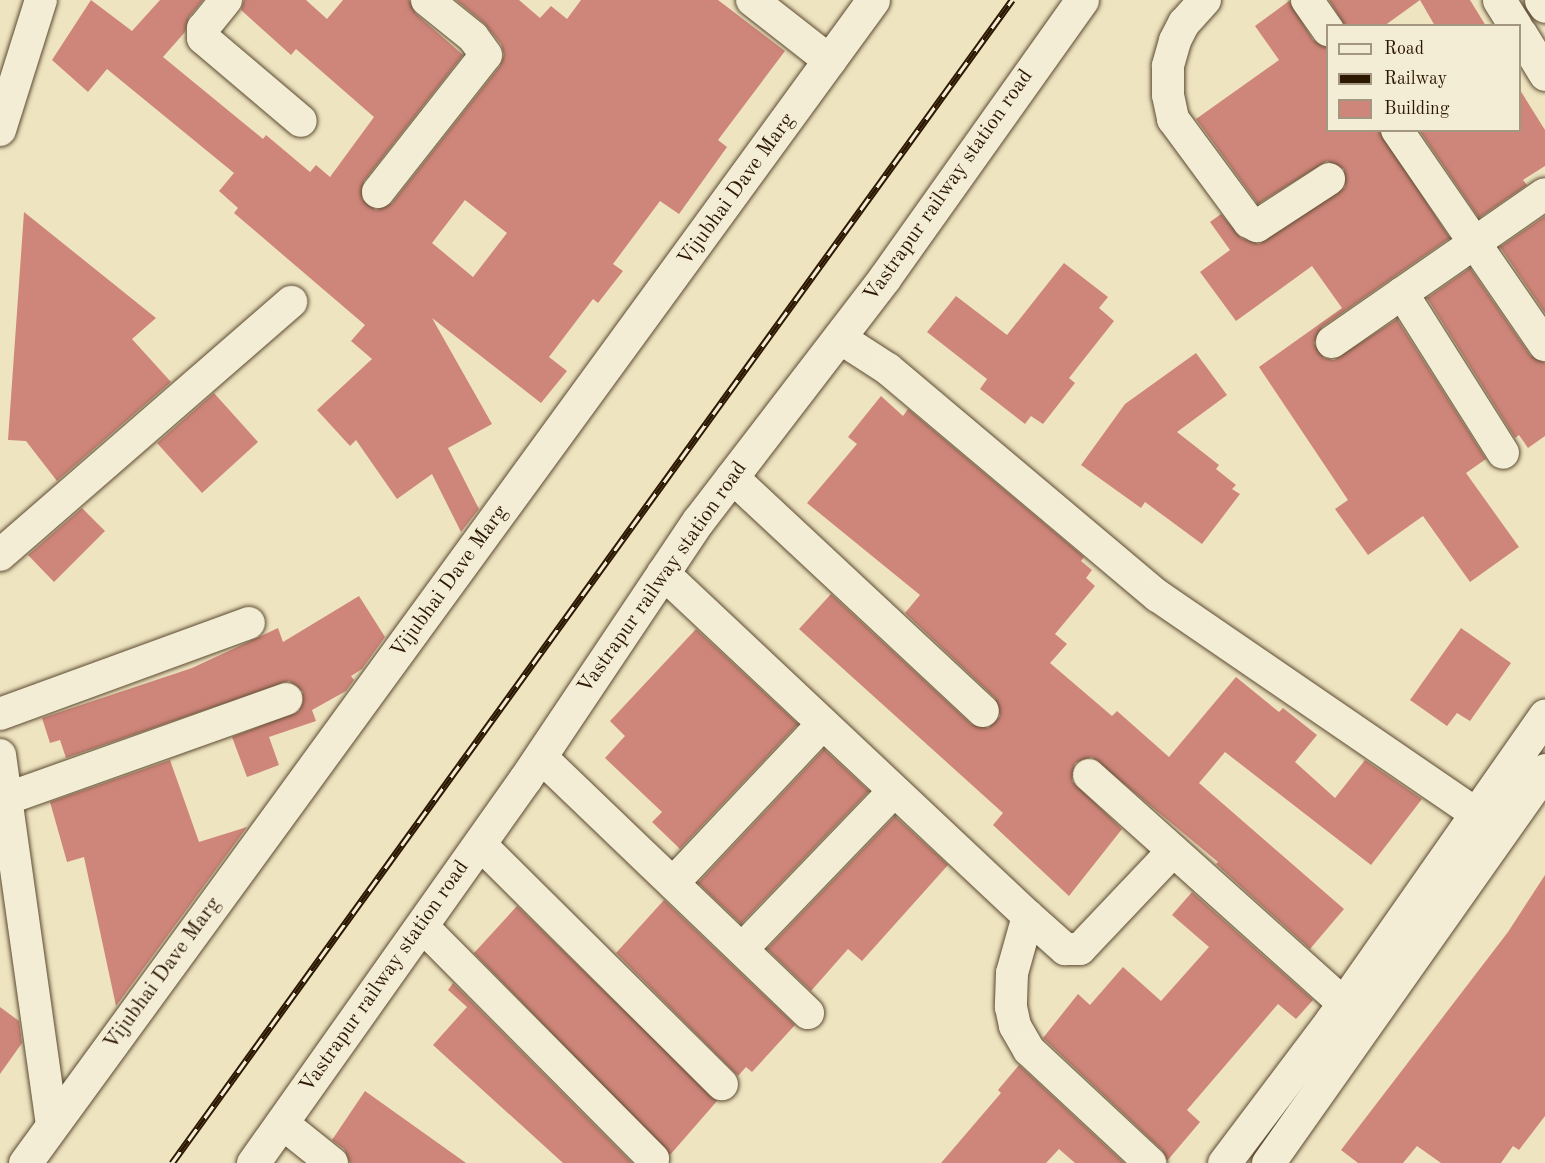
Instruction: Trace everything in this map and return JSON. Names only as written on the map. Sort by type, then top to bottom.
[{"type":"street","points":[[0,130],[10,53],[41,0]]},
{"type":"street","points":[[226,0],[203,28],[203,38],[301,121]]},
{"type":"street","points":[[378,192],[486,55],[473,37],[427,0]]},
{"type":"street","points":[[752,0],[830,61]]},
{"type":"street","name":"Vijubhai Dave Marg","points":[[26,1163],[873,0]]},
{"type":"street","name":"Vastrapur railway station road","points":[[253,1163],[541,757],[663,573],[732,477],[840,338],[1082,0]]},
{"type":"street","points":[[1205,0],[1184,23],[1175,41],[1168,66],[1168,94],[1173,119],[1249,222],[1257,226],[1329,179]]},
{"type":"street","points":[[1307,0],[1326,27]]},
{"type":"street","points":[[1499,0],[1514,24]]},
{"type":"street","points":[[1541,0],[1545,6]]},
{"type":"street","points":[[1521,35],[1545,74]]},
{"type":"street","points":[[1398,132],[1545,345]]},
{"type":"street","points":[[1332,342],[1545,194]]},
{"type":"street","points":[[1402,293],[1503,453]]},
{"type":"street","points":[[0,555],[291,302]]},
{"type":"street","points":[[840,338],[888,369],[1158,596],[1476,814]]},
{"type":"street","points":[[732,477],[983,711]]},
{"type":"street","points":[[663,573],[893,792],[1065,949],[1080,949],[1173,851]]},
{"type":"street","points":[[0,714],[249,623]]},
{"type":"street","points":[[3,801],[286,699]]},
{"type":"street","points":[[1224,1163],[1343,1004],[1545,715]]},
{"type":"street","points":[[673,884],[822,725]]},
{"type":"street","points":[[0,755],[3,801],[52,1125]]},
{"type":"street","points":[[541,757],[808,1013]]},
{"type":"street","points":[[1268,1163],[1545,770]]},
{"type":"street","points":[[1089,775],[1343,1004]]},
{"type":"street","points":[[742,950],[893,792]]},
{"type":"street","points":[[480,844],[722,1084]]},
{"type":"street","points":[[1028,916],[1012,974],[1011,1006],[1015,1026],[1029,1050],[1150,1163]]},
{"type":"street","points":[[422,926],[653,1159]]},
{"type":"street","points":[[282,1123],[332,1163]]},
{"type":"building","points":[[91,0],[132,31],[160,0],[203,0],[189,17],[185,32],[163,57],[263,139],[266,135],[310,172],[316,165],[330,177],[374,117],[296,49],[291,55],[241,10],[244,0],[306,0],[327,19],[343,0],[409,0],[416,14],[463,55],[364,181],[362,199],[376,210],[392,203],[500,66],[504,55],[501,44],[484,23],[456,0],[519,0],[540,18],[551,6],[567,19],[581,0],[718,0],[785,51],[718,140],[727,147],[679,214],[660,201],[613,264],[623,271],[598,303],[593,299],[549,357],[567,371],[541,403],[432,318],[492,424],[448,448],[479,509],[461,532],[432,474],[397,499],[356,440],[350,446],[317,410],[372,359],[351,341],[365,325],[234,213],[238,208],[219,191],[234,173],[107,69],[88,92],[52,60]],"holes":[[[465,200],[507,233],[473,277],[432,243]]]},
{"type":"building","points":[[1329,0],[1420,0],[1387,24],[1344,24]]},
{"type":"building","points":[[1420,0],[1470,0],[1485,24],[1434,24]]},
{"type":"building","points":[[1289,1],[1313,40],[1326,47],[1326,132],[1380,132],[1450,238],[1322,327],[1314,343],[1324,358],[1334,360],[1397,319],[1486,459],[1466,473],[1519,547],[1470,582],[1423,516],[1368,555],[1335,509],[1348,500],[1259,367],[1342,308],[1312,266],[1236,321],[1200,272],[1230,250],[1210,222],[1221,214],[1241,238],[1259,244],[1345,187],[1344,169],[1327,161],[1258,204],[1196,119],[1279,60],[1255,26]]},
{"type":"building","points":[[1521,92],[1545,130],[1545,166],[1523,180],[1527,185],[1479,218],[1420,132],[1521,132]]},
{"type":"building","points":[[24,212],[156,318],[132,339],[171,382],[57,481],[26,441],[8,440]]},
{"type":"building","points":[[1545,216],[1545,313],[1500,247]]},
{"type":"building","points":[[1064,263],[1108,297],[1099,308],[1114,321],[1069,378],[1075,383],[1043,424],[1031,416],[1025,424],[980,389],[987,379],[927,332],[956,296],[1007,335]]},
{"type":"building","points":[[1470,268],[1530,355],[1545,363],[1545,436],[1528,448],[1519,435],[1515,438],[1427,298]]},
{"type":"building","points":[[1196,353],[1227,395],[1177,432],[1219,465],[1216,469],[1236,485],[1232,489],[1240,494],[1202,544],[1145,502],[1141,508],[1081,465],[1125,404]]},
{"type":"building","points":[[214,393],[258,442],[202,493],[157,443]]},
{"type":"building","points":[[881,396],[903,416],[908,409],[1084,557],[1081,561],[1092,570],[1086,578],[1095,586],[1055,634],[1067,644],[1050,663],[1112,716],[1117,711],[1169,757],[1236,677],[1279,712],[1283,708],[1317,735],[1295,762],[1335,798],[1365,760],[1422,799],[1371,865],[1225,752],[1199,783],[1344,909],[1310,949],[1216,864],[1218,862],[1092,757],[1075,763],[1072,781],[1122,829],[1069,896],[993,825],[1003,813],[799,629],[831,594],[971,724],[988,728],[1000,716],[995,698],[905,613],[920,595],[807,503],[857,444],[848,437]]},
{"type":"building","points":[[82,508],[105,531],[54,582],[28,555]]},
{"type":"building","points":[[359,596],[385,637],[362,669],[351,676],[354,680],[346,691],[312,710],[316,721],[269,737],[279,765],[247,777],[232,737],[299,711],[303,692],[289,681],[66,758],[60,740],[50,743],[42,718],[192,668],[278,628],[283,642]]},
{"type":"building","points":[[1461,628],[1511,663],[1470,721],[1457,713],[1447,726],[1410,700]]},
{"type":"building","points":[[696,629],[798,724],[680,849],[652,822],[662,812],[605,758],[625,736],[610,721]]},
{"type":"building","points":[[824,749],[869,791],[741,924],[698,883]]},
{"type":"building","points":[[170,760],[199,842],[247,827],[116,1006],[84,857],[67,862],[50,802]]},
{"type":"building","points":[[895,816],[948,865],[862,961],[848,949],[811,991],[767,949]]},
{"type":"building","points":[[1545,875],[1545,1116],[1519,1150],[1513,1146],[1501,1163],[1441,1163],[1417,1146],[1403,1163],[1358,1163],[1341,1150],[1508,932]]},
{"type":"building","points":[[1192,892],[1313,1000],[1296,1019],[1278,1004],[1187,1110],[1200,1122],[1167,1161],[1162,1150],[1043,1038],[1078,994],[1090,1005],[1123,967],[1161,1001],[1209,947],[1172,915]]},
{"type":"building","points":[[664,900],[795,1025],[752,1072],[746,1067],[738,1076],[616,953]]},
{"type":"building","points":[[517,906],[717,1101],[670,1155],[474,953]]},
{"type":"building","points":[[453,983],[632,1163],[563,1163],[433,1045],[467,1007],[448,990]]},
{"type":"building","points":[[0,1007],[19,1021],[22,1043],[0,1074]]},
{"type":"building","points":[[1019,1065],[1124,1163],[1075,1163],[1059,1149],[1046,1163],[941,1163],[1001,1093],[998,1090]]},
{"type":"building","points":[[365,1091],[466,1163],[350,1163],[344,1149],[332,1140]]},
{"type":"railway","points":[[172,1163],[1012,0]]}]
